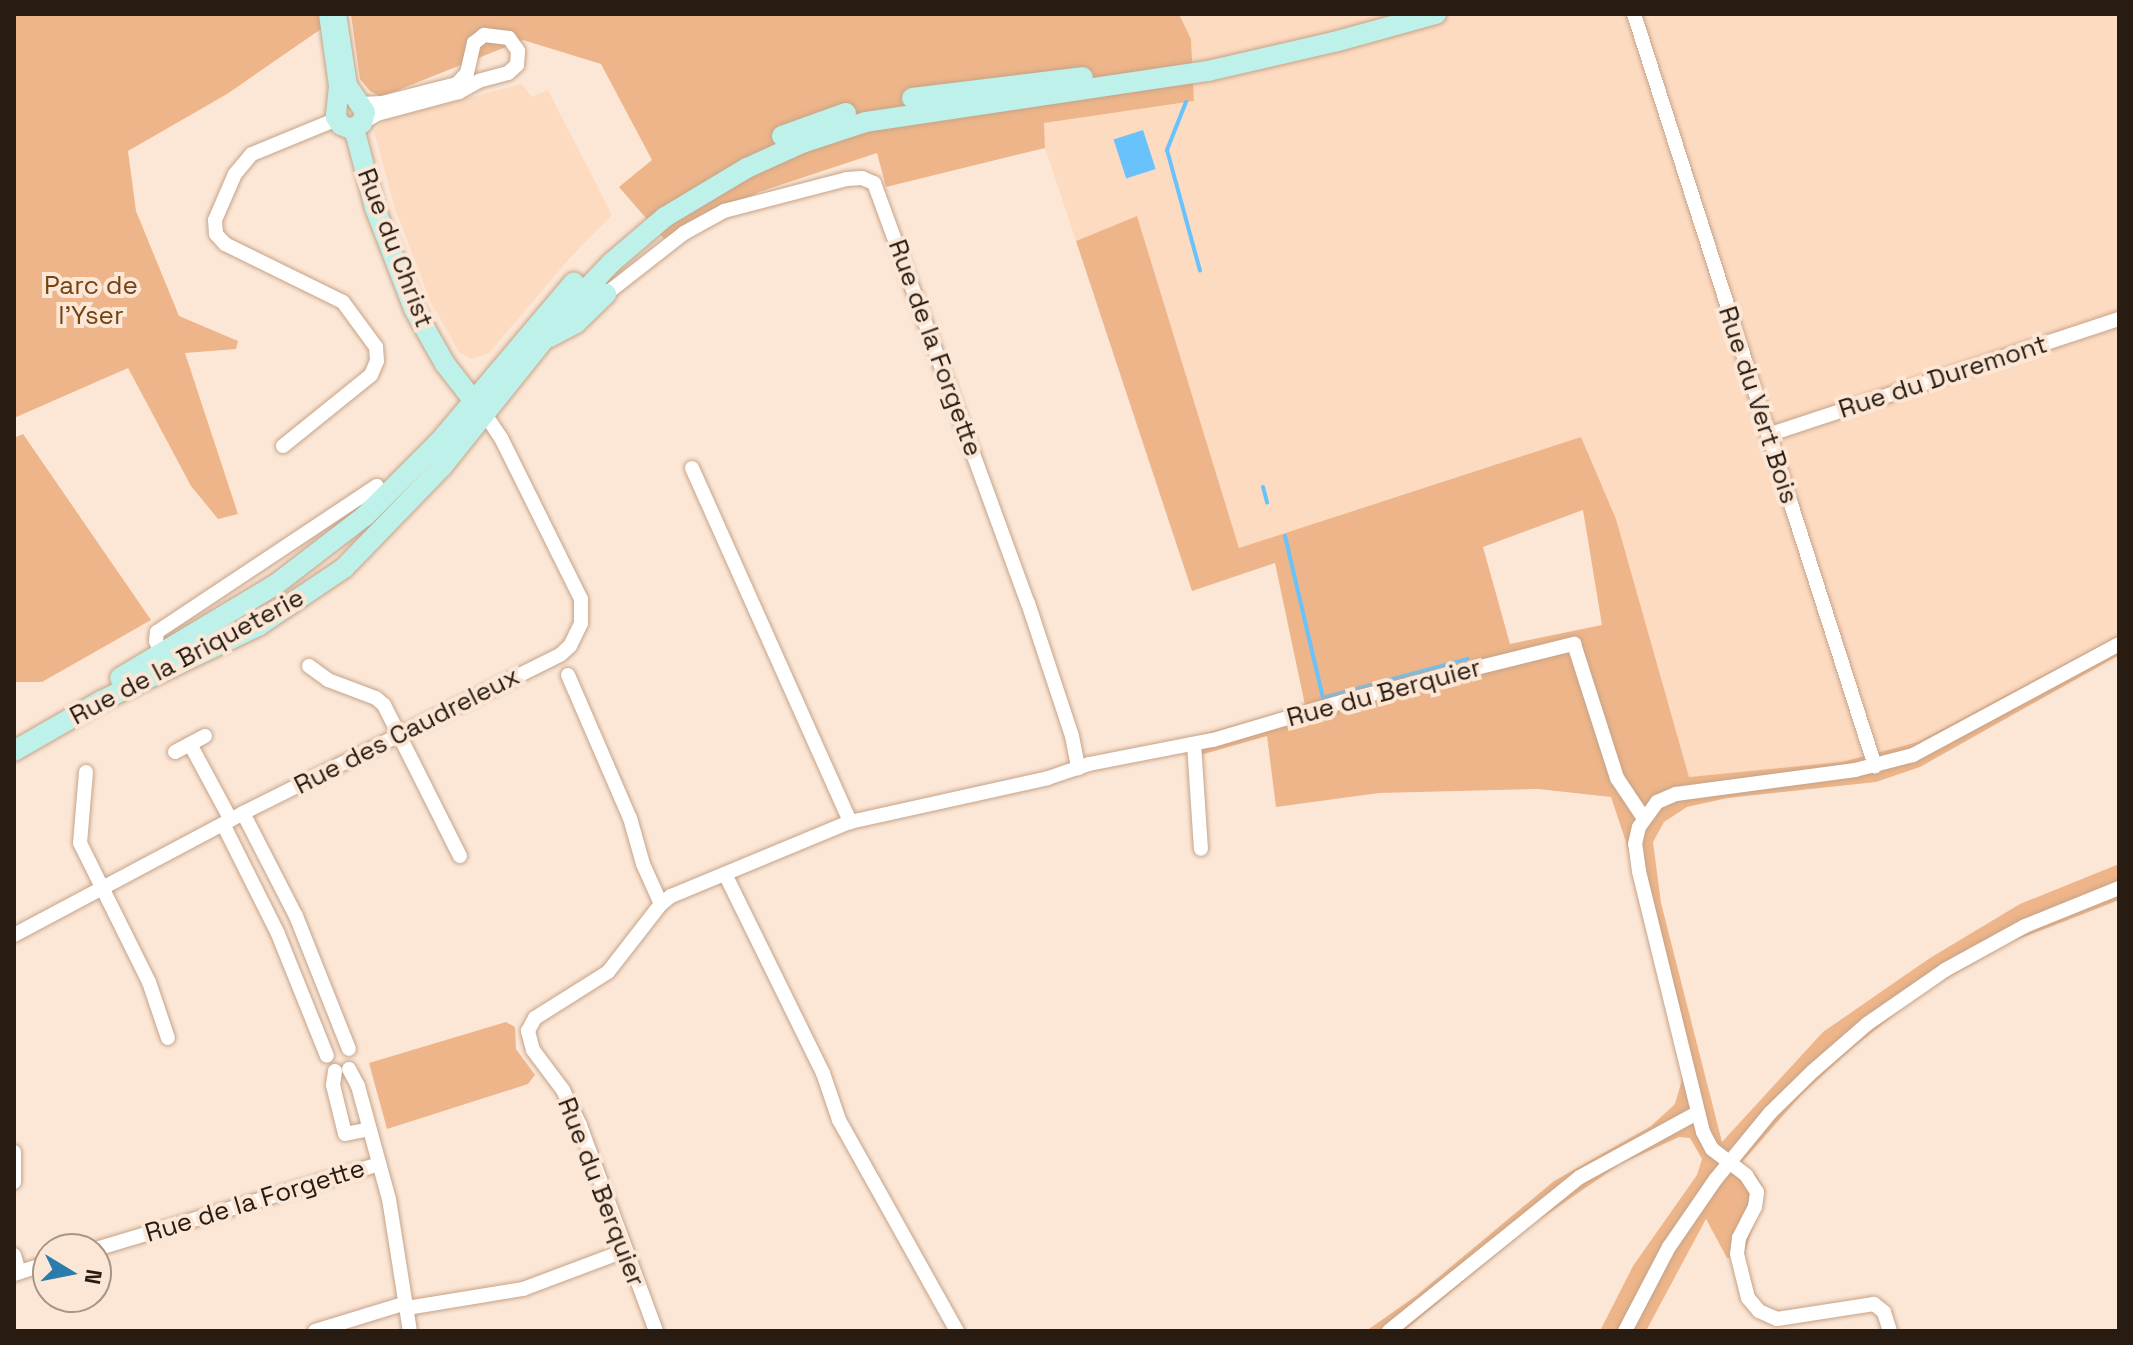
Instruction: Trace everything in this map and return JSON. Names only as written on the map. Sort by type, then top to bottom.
[{"type":"street","name":"Rue du Christ","points":[[329,14],[339,86],[351,114]]},
{"type":"street","name":"Rue du Christ","points":[[336,14],[351,114],[375,208],[401,279],[436,350],[479,408]]},
{"type":"street","points":[[614,263],[614,253],[632,226],[729,163],[771,141],[833,117],[915,98],[1174,70],[1388,14]]},
{"type":"street","points":[[479,408],[543,341],[574,302],[665,217],[721,181],[774,154],[848,126],[925,110],[1313,48],[1436,14]]},
{"type":"street","name":"Rue du Vert Bois","points":[[1625,14],[1641,45]]},
{"type":"street","name":"Rue du Vert Bois","points":[[1634,14],[1641,45],[1875,766]]},
{"type":"street","points":[[283,446],[371,375],[377,361],[376,347],[343,302],[225,244],[216,234],[215,220],[235,174],[252,154],[351,114],[382,103],[457,84],[467,73],[471,48],[484,35],[509,38],[518,51],[517,65],[508,73],[479,81],[459,92],[383,112],[351,114]]},
{"type":"street","name":"Rue de la Forgette","points":[[606,294],[614,263],[734,207],[818,185],[862,178],[874,183],[1028,603],[1069,727],[1078,768]]},
{"type":"street","points":[[479,408],[540,319],[614,263]]},
{"type":"street","points":[[543,341],[568,329],[606,294]]},
{"type":"street","name":"Rue du Duremont","points":[[1768,435],[2119,319]]},
{"type":"street","name":"Rue de la Briqueterie","points":[[14,742],[275,585],[332,544],[479,408]]},
{"type":"street","name":"Rue de la Briqueterie","points":[[14,751],[127,688],[280,614],[344,568],[398,516],[479,408]]},
{"type":"street","name":"Rue des Caudreleux","points":[[14,935],[232,819],[560,655],[575,639],[581,623],[578,592],[501,438],[479,408]]},
{"type":"street","points":[[692,468],[850,822]]},
{"type":"street","name":"Rue de la Briqueterie","points":[[162,654],[156,641],[157,632],[377,486]]},
{"type":"street","name":"Rue du Berquier","points":[[656,1331],[580,1125],[563,1090],[533,1050],[528,1031],[535,1018],[608,972],[661,904],[680,892],[850,822],[1194,744],[1355,698],[1574,644],[1617,778],[1643,817]]},
{"type":"street","points":[[1890,1331],[1884,1312],[1874,1304],[1785,1319],[1771,1318],[1755,1308],[1740,1276],[1737,1254],[1739,1238],[1755,1207],[1757,1192],[1751,1180],[1712,1149],[1697,1113],[1688,1060],[1639,871],[1635,844],[1643,817],[1657,802],[1676,794],[1875,766],[1924,751],[2119,644]]},
{"type":"street","points":[[127,688],[157,665],[162,654],[190,659]]},
{"type":"street","points":[[309,666],[328,680],[380,701],[460,856]]},
{"type":"street","points":[[568,675],[630,818],[643,864],[661,904]]},
{"type":"street","points":[[175,752],[205,736]]},
{"type":"street","points":[[190,744],[232,819],[306,937],[349,1049]]},
{"type":"street","points":[[1194,744],[1201,849]]},
{"type":"street","points":[[86,772],[80,843],[149,982],[168,1038]]},
{"type":"street","name":"Rue de la Forgette","points":[[112,1244],[379,1164],[357,1081],[327,1063],[327,1056],[232,819]]},
{"type":"street","points":[[725,874],[823,1073],[839,1120],[957,1331]]},
{"type":"street","points":[[1625,1331],[1669,1247],[1728,1163],[1802,1080],[1904,997],[2016,931],[2119,888]]},
{"type":"street","points":[[327,1056],[336,1046],[349,1049]]},
{"type":"street","name":"Rue de la Forgette","points":[[349,1049],[353,1060],[333,1085],[345,1134],[370,1129]]},
{"type":"street","points":[[1389,1331],[1580,1177],[1697,1113]]},
{"type":"street","points":[[14,1152],[14,1182]]},
{"type":"street","points":[[379,1164],[410,1331]]},
{"type":"street","points":[[315,1331],[407,1305],[523,1289],[624,1251]]},
{"type":"street","points":[[14,1255],[16,1273]]},
{"type":"shaded area","points":[[1179,14],[2119,14],[2119,635],[1918,742],[1842,762],[1689,777],[1616,519],[1581,437],[1239,548],[1137,216],[1076,241],[1045,148],[1044,123],[1194,101],[1191,39]]},
{"type":"shaded area","points":[[521,84],[532,97],[548,90],[612,215],[569,259],[489,353],[472,359],[459,352],[431,303],[395,209],[374,131],[385,120]]},
{"type":"green space","name":"Parc de l'Yser","points":[[14,14],[319,14],[324,27],[227,94],[128,151],[136,211],[179,316],[238,341],[236,349],[185,353],[238,514],[218,519],[191,486],[128,368],[14,418]]},
{"type":"green space","points":[[351,14],[1179,14],[1191,39],[1194,101],[1044,123],[1045,148],[886,187],[877,153],[759,192],[665,240],[619,187],[652,160],[601,64],[523,40],[381,97],[370,91],[360,79]]},
{"type":"green space","points":[[1137,216],[1239,548],[1581,437],[1616,519],[1689,777],[1842,762],[1918,742],[2119,635],[2119,655],[1920,767],[1876,782],[1727,798],[1687,807],[1664,822],[1653,842],[1661,903],[1722,1142],[1823,1032],[1930,958],[2020,904],[2119,864],[2119,900],[2013,941],[1921,993],[1850,1050],[1801,1095],[1742,1162],[1757,1176],[1765,1191],[1743,1258],[1727,1258],[1706,1219],[1646,1331],[1600,1331],[1633,1266],[1697,1175],[1702,1159],[1690,1138],[1679,1137],[1620,1164],[1533,1224],[1404,1331],[1366,1331],[1416,1296],[1554,1181],[1650,1127],[1675,1104],[1683,1076],[1626,842],[1611,797],[1538,789],[1379,793],[1276,807],[1267,736],[1200,755],[1197,736],[1305,705],[1275,563],[1192,591],[1076,241]],"holes":[[[1583,510],[1602,625],[1510,644],[1483,547]]]},
{"type":"green space","points":[[23,434],[151,620],[42,682],[14,682],[14,438]]},
{"type":"green space","points":[[506,1022],[515,1027],[516,1049],[535,1075],[528,1084],[387,1129],[369,1063]]},
{"type":"water","points":[[1143,130],[1156,169],[1126,179],[1114,140]]},
{"type":"waterway","points":[[1186,102],[1167,150],[1200,271]]},
{"type":"waterway","points":[[1263,487],[1267,502]]},
{"type":"waterway","points":[[1285,536],[1323,698],[1468,659]]}]
